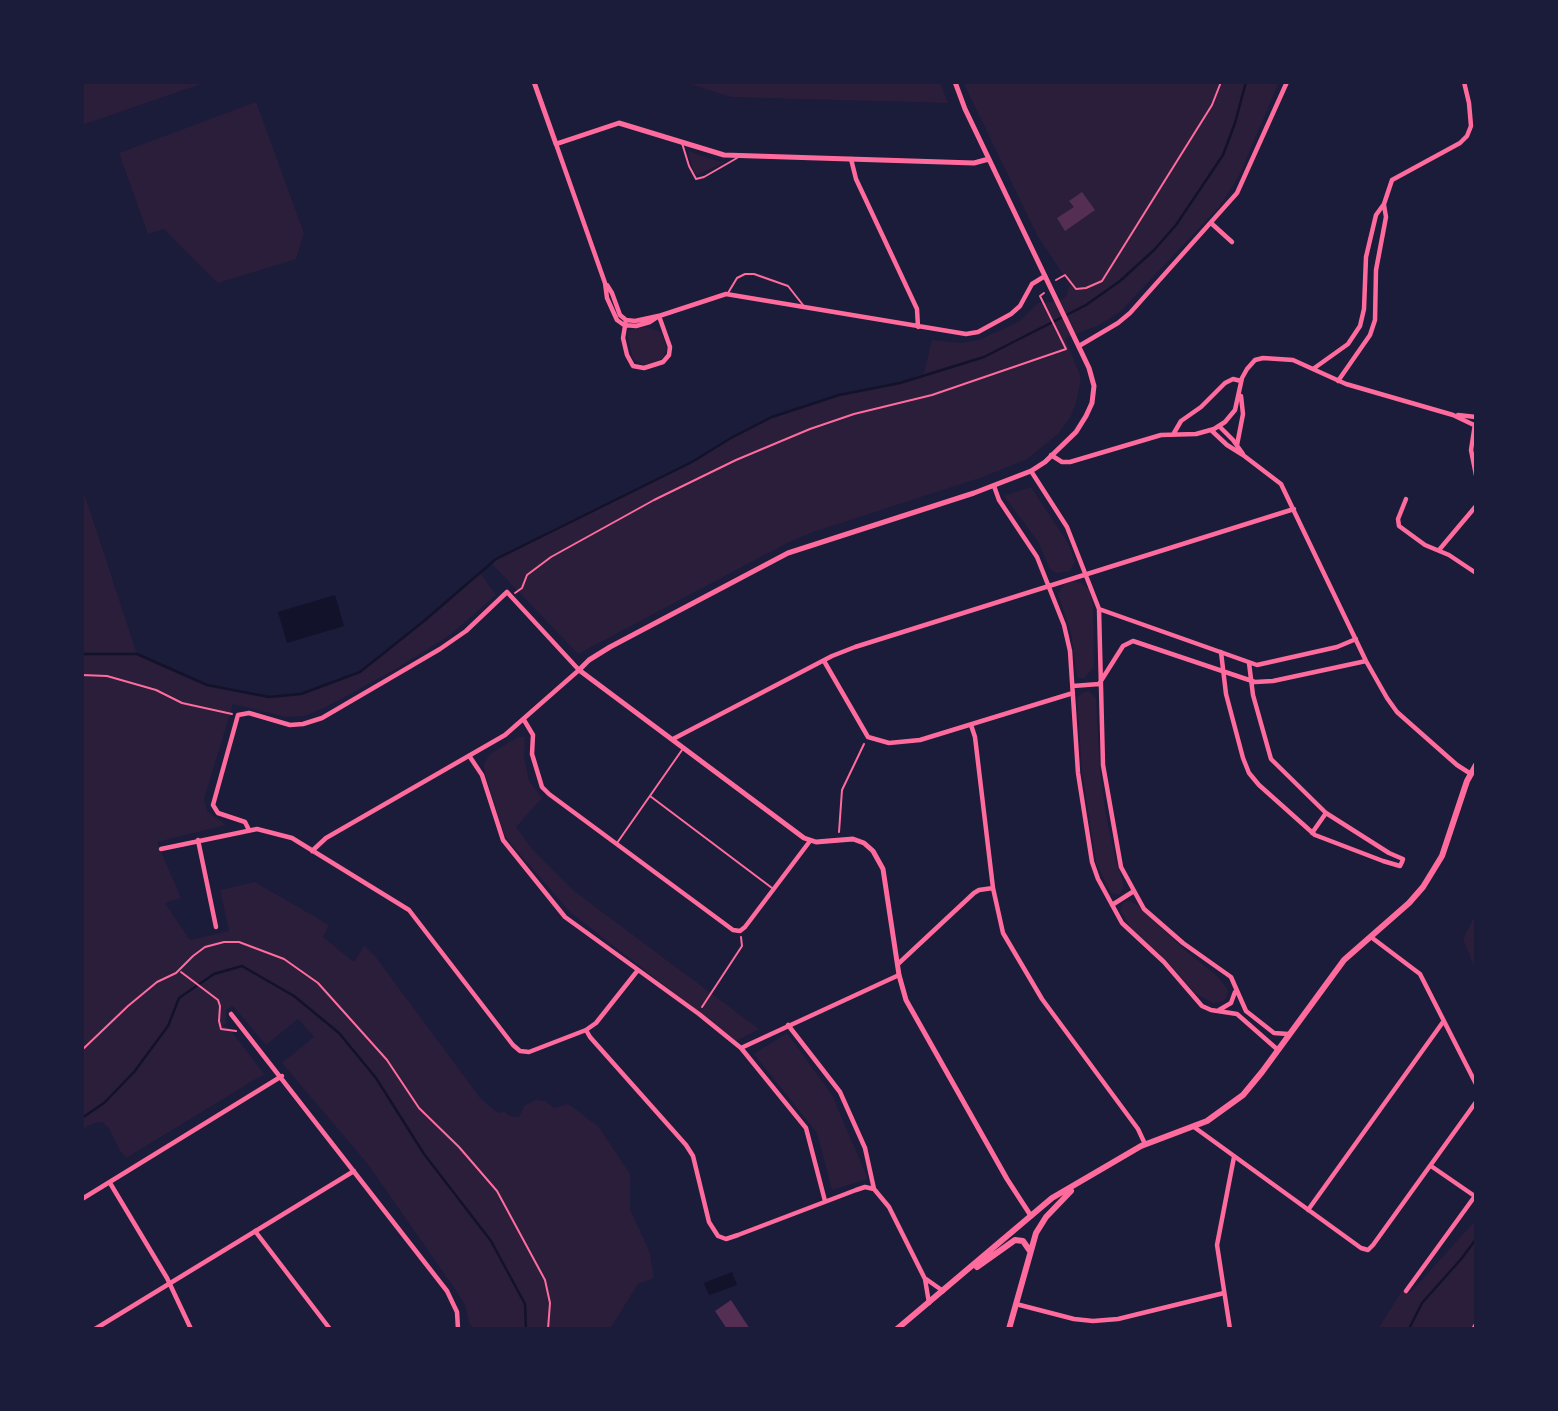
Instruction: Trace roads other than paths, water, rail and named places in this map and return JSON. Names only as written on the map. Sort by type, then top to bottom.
[{"type":"main road","points":[[897,1329],[1052,1198],[1145,1144],[1194,1128],[1214,1118],[1235,1102],[1256,1080],[1340,965],[1409,903],[1434,871],[1476,765]]},
{"type":"main road","points":[[1009,1329],[1030,1251],[1040,1225],[1075,1187]]},
{"type":"main road","points":[[1031,1216],[1040,1225]]},
{"type":"main road","points":[[963,1275],[988,1261],[1014,1240],[1022,1240],[1030,1251]]},
{"type":"street","points":[[534,82],[614,314],[625,323],[636,326],[728,294],[918,327],[958,333],[978,332],[1016,311],[1030,287],[1045,276]]},
{"type":"street","points":[[312,851],[326,838],[505,735],[601,652],[788,553],[994,486],[1031,471],[1076,432],[1093,402],[1094,386],[1089,368],[965,109],[955,82]]},
{"type":"street","points":[[1079,346],[1129,313],[1237,193],[1287,82]]},
{"type":"street","points":[[1313,369],[1348,344],[1360,326],[1363,316],[1366,257],[1377,215],[1384,204],[1392,180],[1460,143],[1467,136],[1471,126],[1473,103],[1464,82]]},
{"type":"street","points":[[556,144],[618,123],[720,155],[974,163],[989,159]]},
{"type":"street","points":[[851,159],[856,179],[917,309],[918,327]]},
{"type":"street","points":[[1338,381],[1370,335],[1375,320],[1376,270],[1386,217],[1384,204]]},
{"type":"street","points":[[1211,223],[1232,242]]},
{"type":"street","points":[[625,323],[623,338],[627,355],[633,366],[644,368],[663,362],[669,355],[670,347],[659,316]]},
{"type":"street","points":[[1051,455],[1062,462],[1070,462],[1154,437],[1211,430],[1228,420],[1235,410],[1241,381],[1252,362],[1260,358],[1292,359],[1338,381],[1453,415],[1476,425],[1471,453],[1476,475]]},
{"type":"street","points":[[1174,433],[1181,421],[1201,407],[1225,383],[1233,379],[1241,381]]},
{"type":"street","points":[[1237,445],[1243,414],[1240,388]]},
{"type":"street","points":[[1453,415],[1476,417]]},
{"type":"street","points":[[1219,426],[1243,455]]},
{"type":"street","points":[[1211,430],[1281,484],[1366,661],[1397,712],[1453,763],[1471,774]]},
{"type":"street","points":[[1031,471],[1067,527],[1099,609],[1103,765],[1121,867],[1144,909],[1183,943],[1226,973],[1232,979],[1243,1007],[1276,1034],[1290,1034]]},
{"type":"street","points":[[994,486],[999,500],[1037,557],[1064,625],[1070,651],[1078,773],[1092,862],[1112,905],[1133,935],[1167,965],[1199,1003],[1211,1010],[1237,1014],[1278,1050]]},
{"type":"street","points":[[1406,499],[1398,524],[1425,545],[1439,550],[1476,573]]},
{"type":"street","points":[[1439,550],[1476,506]]},
{"type":"street","points":[[673,739],[824,661],[880,639],[1294,509]]},
{"type":"street","points":[[249,830],[245,822],[218,813],[213,805],[238,715],[249,713],[290,725],[321,718],[440,649],[466,631],[508,592],[579,670],[810,841],[853,839],[864,843],[873,851],[883,869],[899,975],[911,1010],[1012,1189],[1031,1216]]},
{"type":"street","points":[[1099,609],[1249,663],[1271,664],[1337,647],[1356,639]]},
{"type":"street","points":[[1099,684],[1123,646],[1133,641],[1251,682],[1273,681],[1366,661]]},
{"type":"street","points":[[1221,652],[1226,694],[1249,773],[1259,785],[1312,833],[1400,866],[1403,859],[1377,846],[1326,813],[1272,759],[1251,682],[1249,663]]},
{"type":"street","points":[[824,661],[868,737],[889,743],[903,744],[1073,693]]},
{"type":"street","points":[[1073,686],[1099,684]]},
{"type":"street","points":[[524,720],[533,735],[532,754],[542,787],[733,930],[740,931],[745,927],[810,841]]},
{"type":"street","points":[[971,725],[975,737],[993,888],[1003,933],[1021,966],[1138,1129],[1145,1144]]},
{"type":"street","points":[[470,757],[482,775],[503,840],[565,917],[741,1048],[806,1128],[825,1201]]},
{"type":"street","points":[[1312,833],[1326,813]]},
{"type":"street","points":[[161,849],[249,830],[263,829],[292,838],[410,910],[520,1051],[529,1052],[586,1030],[596,1023],[638,970]]},
{"type":"street","points":[[198,840],[216,927]]},
{"type":"street","points":[[1377,846],[1380,850],[1377,859]]},
{"type":"street","points":[[898,964],[974,893],[993,888]]},
{"type":"street","points":[[1112,905],[1134,891]]},
{"type":"street","points":[[1371,936],[1420,974],[1476,1084]]},
{"type":"street","points":[[741,1048],[899,975]]},
{"type":"street","points":[[1211,1010],[1221,1010],[1230,1005],[1235,996],[1235,988]]},
{"type":"street","points":[[231,1014],[447,1291],[457,1312],[458,1329]]},
{"type":"street","points":[[1254,1027],[1259,1022]]},
{"type":"street","points":[[1308,1210],[1443,1022]]},
{"type":"street","points":[[788,1025],[840,1092],[865,1148],[874,1189],[889,1207],[925,1279],[929,1303]]},
{"type":"street","points":[[586,1030],[694,1156],[709,1222],[718,1236],[726,1239],[865,1187],[874,1189]]},
{"type":"street","points":[[82,1199],[282,1076]]},
{"type":"street","points":[[1194,1128],[1361,1248],[1368,1250],[1476,1102]]},
{"type":"street","points":[[1230,1328],[1217,1245],[1234,1157]]},
{"type":"street","points":[[1406,1291],[1475,1197],[1431,1166]]},
{"type":"street","points":[[95,1329],[354,1171]]},
{"type":"street","points":[[110,1183],[169,1283],[191,1329]]},
{"type":"street","points":[[255,1231],[330,1329]]},
{"type":"street","points":[[925,1279],[943,1291]]},
{"type":"street","points":[[1016,1304],[1074,1319],[1093,1321],[1118,1319],[1224,1293]]},
{"type":"lane","points":[[682,143],[690,170],[697,179],[741,156]]},
{"type":"lane","points":[[728,294],[739,276],[758,275],[788,286],[797,294],[804,307]]},
{"type":"lane","points":[[617,844],[684,748]]},
{"type":"lane","points":[[650,796],[773,888]]},
{"type":"waterway","points":[[82,654],[137,654],[207,685],[269,697],[301,694],[360,672],[496,559],[692,462],[772,417],[839,395],[900,383],[984,357],[1086,305],[1120,281],[1154,250],[1176,225],[1223,155],[1246,82]]},
{"type":"waterway","points":[[82,1118],[104,1103],[134,1072],[168,1026],[179,998],[214,974],[242,966],[294,996],[339,1033],[376,1078],[424,1154],[491,1241],[525,1304],[526,1329]]},
{"type":"waterway","points":[[1409,1329],[1422,1303],[1476,1239]]}]
